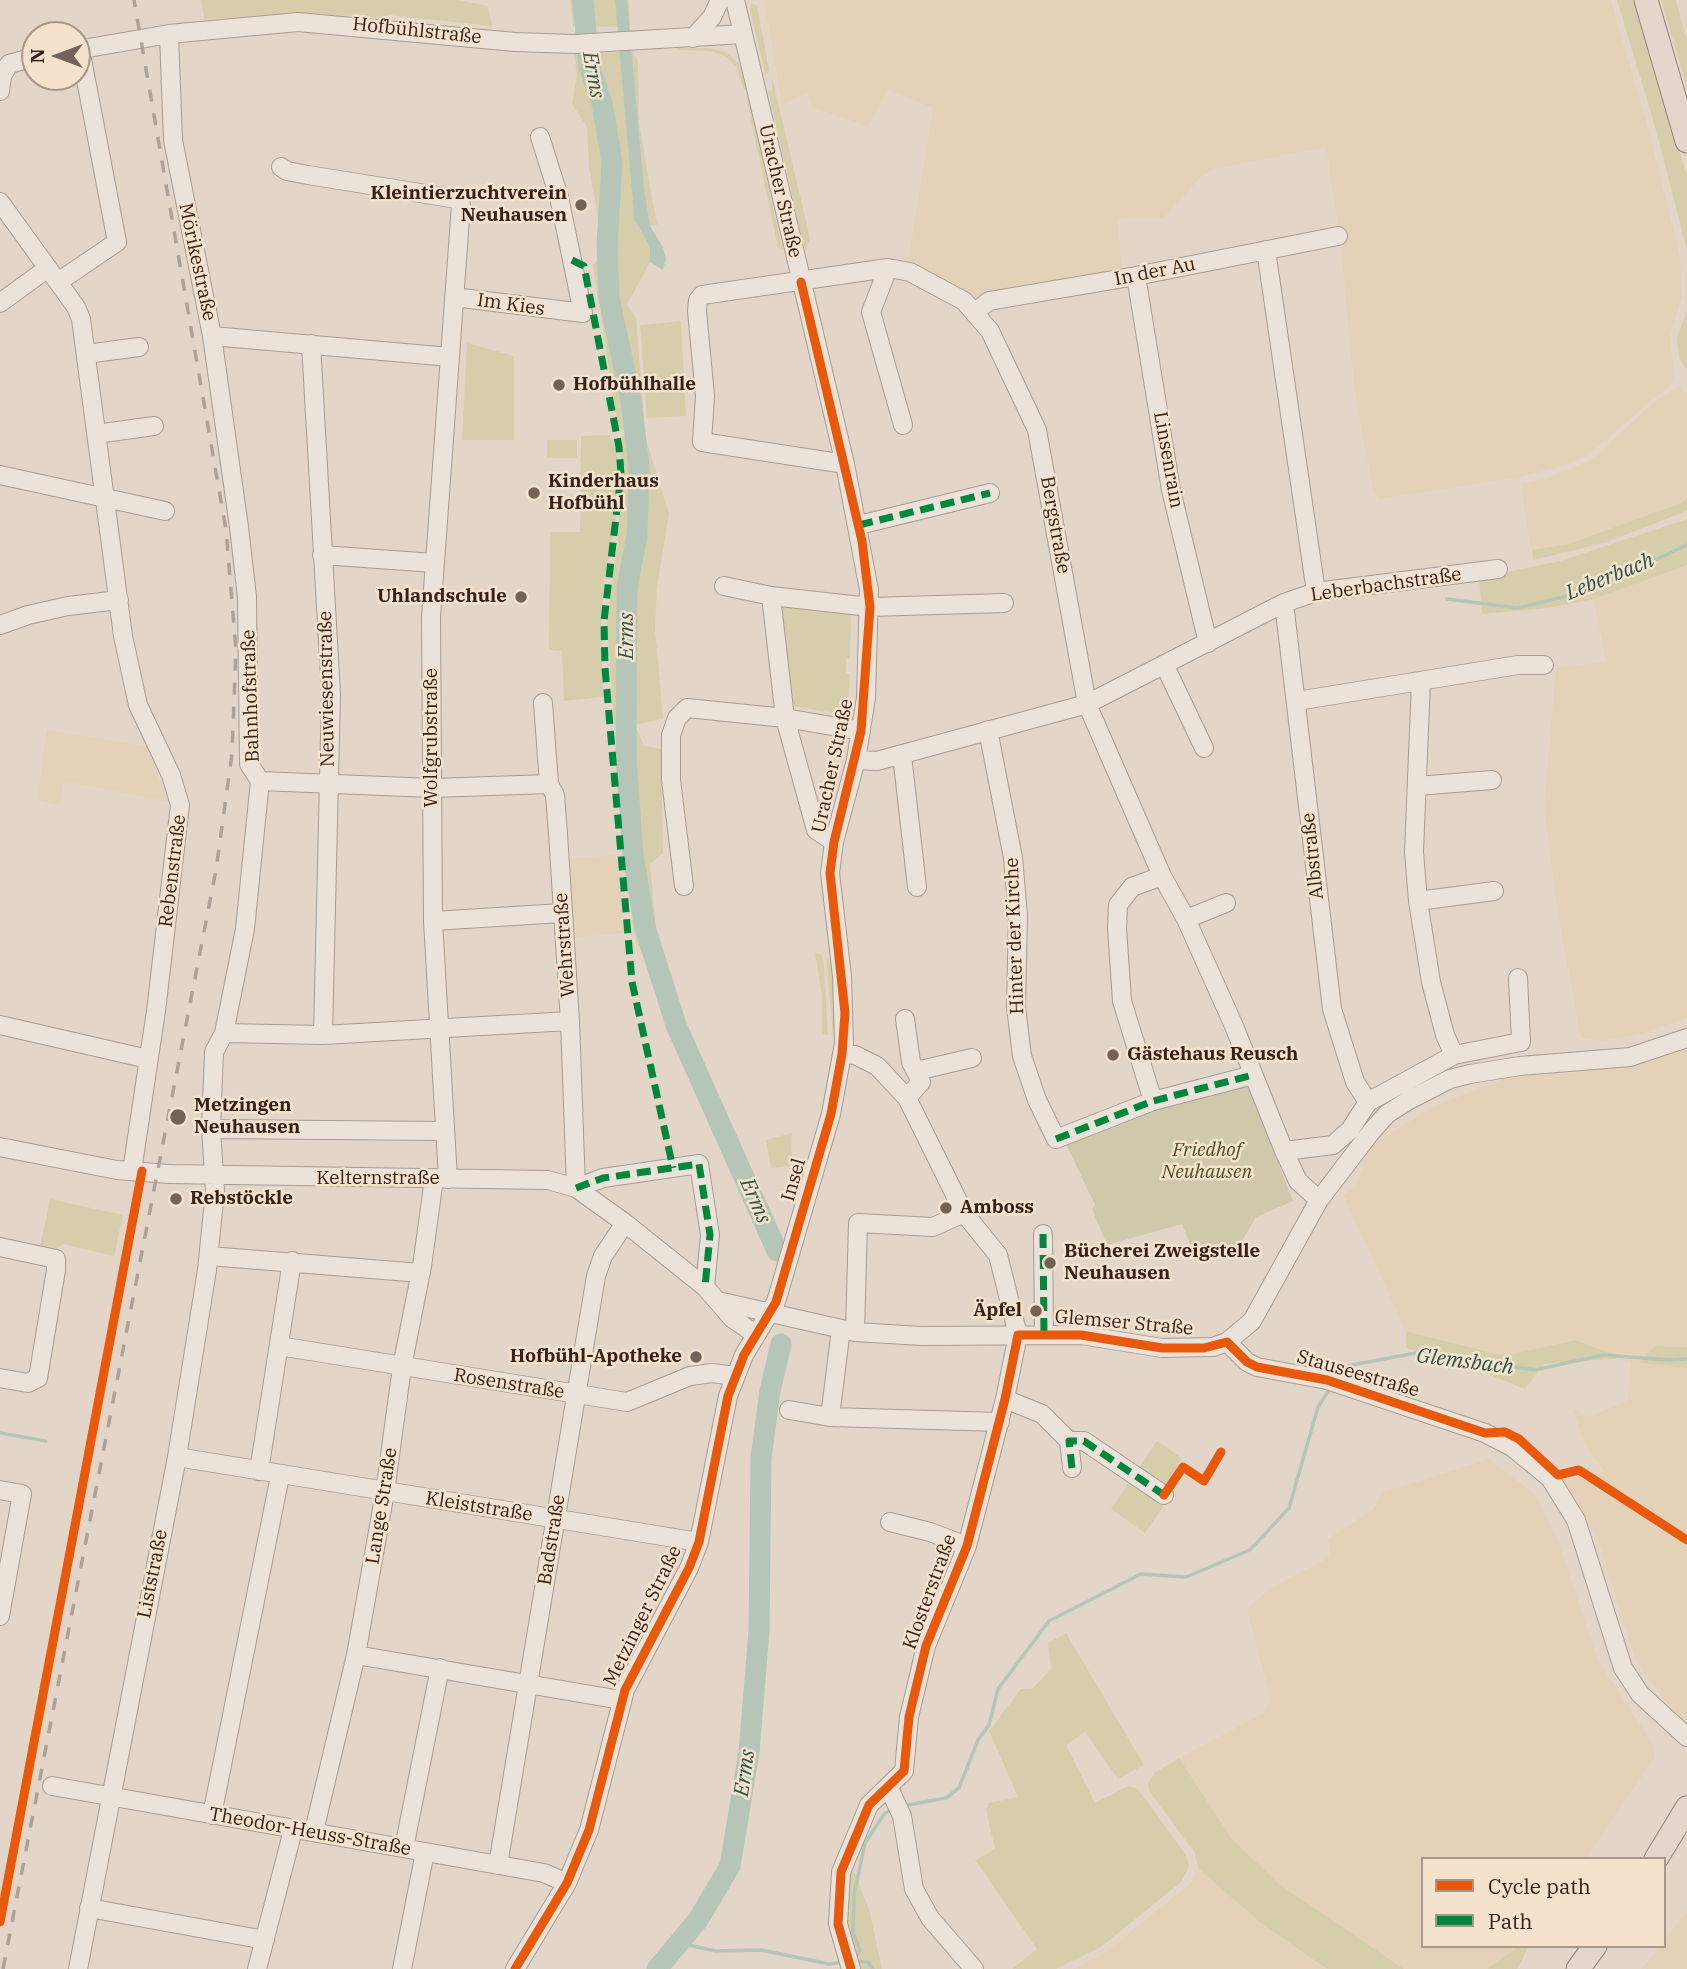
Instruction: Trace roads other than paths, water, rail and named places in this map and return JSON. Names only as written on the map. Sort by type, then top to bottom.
[{"type":"main road","points":[[1646,0],[1687,141]]},
{"type":"main road","points":[[1657,1857],[1687,1808]]},
{"type":"main road","points":[[1578,1969],[1594,1948]]},
{"type":"street","points":[[693,38],[712,17],[720,0]]},
{"type":"street","name":"Uracher Straße","points":[[735,0],[859,525],[870,607],[866,698],[856,760],[834,842],[830,882],[843,988],[842,1054]]},
{"type":"street","name":"Hofbühlstraße","points":[[91,47],[169,34],[313,22],[515,42],[574,44],[743,34]]},
{"type":"street","name":"Mörikestraße","points":[[169,34],[175,153],[212,336],[450,357]]},
{"type":"street","points":[[0,91],[5,68],[21,60]]},
{"type":"street","points":[[0,303],[117,242],[86,91]]},
{"type":"street","name":"Im Kies","points":[[281,167],[287,172],[460,202],[454,297],[583,313],[559,197],[540,137]]},
{"type":"street","name":"Rebenstraße","points":[[0,202],[76,307],[86,354],[122,636],[134,693],[171,775],[180,805],[132,1171]]},
{"type":"street","name":"In der Au","points":[[975,312],[989,301],[1136,276],[1338,236]]},
{"type":"street","points":[[1266,250],[1316,592]]},
{"type":"street","points":[[888,268],[871,312],[903,425]]},
{"type":"street","name":"Bergstraße","points":[[845,464],[702,442],[705,396],[698,300],[706,294],[888,268],[924,278],[964,301],[990,331],[1037,430],[1087,704],[1162,876],[1186,919],[1298,1181],[1319,1200]]},
{"type":"street","name":"Linsenrain","points":[[1136,276],[1171,490],[1208,643]]},
{"type":"street","name":"Wolfgrubstraße","points":[[441,1179],[444,1131],[433,921],[431,617],[454,297]]},
{"type":"street","name":"Bahnhofstraße","points":[[212,336],[247,597],[250,764],[260,781],[245,929],[224,1033],[214,1052],[211,1129],[213,1176]]},
{"type":"street","name":"Neuwiesenstraße","points":[[311,344],[331,694],[323,1035]]},
{"type":"street","points":[[86,354],[139,347]]},
{"type":"street","points":[[96,434],[153,426]]},
{"type":"street","points":[[0,475],[165,511]]},
{"type":"street","points":[[859,525],[990,493]]},
{"type":"street","points":[[323,555],[434,563]]},
{"type":"street","name":"Leberbachstraße","points":[[856,760],[877,761],[902,755],[1087,704],[1284,603],[1316,592],[1498,569]]},
{"type":"street","points":[[724,586],[771,596],[870,607],[1004,603]]},
{"type":"street","points":[[771,596],[785,718],[816,830],[834,842]]},
{"type":"street","points":[[0,625],[41,612],[119,600]]},
{"type":"street","name":"Albstraße","points":[[1284,603],[1332,1009],[1355,1082],[1368,1101]]},
{"type":"street","points":[[1297,701],[1518,665],[1544,665]]},
{"type":"street","points":[[1165,666],[1204,748]]},
{"type":"street","points":[[1421,681],[1414,852],[1418,901],[1431,982],[1445,1035],[1454,1055]]},
{"type":"street","name":"Wehrstraße","points":[[542,703],[549,784],[555,795],[570,1021],[576,1188]]},
{"type":"street","points":[[684,886],[671,780],[671,735],[677,718],[687,708],[697,706],[861,731]]},
{"type":"street","name":"Hinter der Kirche","points":[[988,730],[1013,858],[1018,915],[1016,1007],[1022,1056],[1037,1100],[1056,1139],[1153,1101]]},
{"type":"street","points":[[902,755],[917,887]]},
{"type":"street","points":[[1417,786],[1492,780]]},
{"type":"street","points":[[260,781],[433,788],[549,784]]},
{"type":"street","points":[[1162,876],[1132,887],[1118,905],[1117,928],[1122,1001],[1153,1101],[1253,1075]]},
{"type":"street","points":[[1418,901],[1494,891]]},
{"type":"street","points":[[1186,919],[1226,903]]},
{"type":"street","points":[[433,921],[562,913]]},
{"type":"street","points":[[1284,1151],[1333,1146],[1350,1130],[1368,1101],[1454,1055],[1521,1042],[1518,978]]},
{"type":"street","points":[[905,1019],[911,1062],[921,1082],[907,1098]]},
{"type":"street","points":[[224,1033],[323,1035],[570,1021]]},
{"type":"street","points":[[0,1025],[148,1059]]},
{"type":"street","points":[[1227,1342],[1252,1321],[1319,1200],[1387,1114],[1450,1079],[1503,1068],[1630,1057],[1687,1038]]},
{"type":"street","points":[[718,1301],[848,1330],[922,1336],[1018,1335],[998,1255],[964,1213],[907,1098],[877,1066],[855,1055],[842,1054]]},
{"type":"street","name":"Insel","points":[[769,1312],[779,1292],[831,1114],[842,1054]]},
{"type":"street","points":[[916,1071],[972,1058]]},
{"type":"street","points":[[211,1129],[444,1131]]},
{"type":"street","name":"Kelternstraße","points":[[0,1147],[132,1171],[213,1176],[548,1180],[576,1188],[625,1223],[705,1287],[732,1318],[755,1334]]},
{"type":"street","points":[[576,1188],[603,1178],[699,1164],[710,1235],[705,1287]]},
{"type":"street","name":"Liststraße","points":[[78,1969],[177,1457],[209,1256],[215,1191],[213,1176]]},
{"type":"street","name":"Lange Straße","points":[[314,1830],[356,1655],[385,1492],[402,1367],[441,1179]]},
{"type":"street","points":[[830,1417],[848,1330],[858,1223],[933,1227],[964,1213]]},
{"type":"street","name":"Badstraße","points":[[498,1865],[597,1269],[625,1223]]},
{"type":"street","points":[[1043,1234],[1044,1334]]},
{"type":"street","points":[[0,1247],[56,1259],[56,1270],[38,1378],[28,1383],[0,1378]]},
{"type":"street","points":[[209,1256],[421,1273]]},
{"type":"street","points":[[259,1472],[292,1261]]},
{"type":"street","name":"Metzinger Straße","points":[[515,1969],[567,1883],[589,1830],[621,1700],[689,1568],[699,1542],[718,1439],[735,1376],[769,1312]]},
{"type":"street","name":"Glemser Straße","points":[[1018,1335],[1081,1335],[1162,1348],[1204,1348],[1227,1342]]},
{"type":"street","name":"Klosterstraße","points":[[849,1964],[838,1924],[841,1872],[869,1805],[891,1791],[904,1772],[909,1717],[926,1646],[967,1546],[1000,1422],[1018,1335]]},
{"type":"street","name":"Stauseestraße","points":[[1227,1342],[1247,1362],[1257,1367],[1333,1382],[1485,1433],[1512,1447],[1550,1478],[1576,1520],[1623,1668],[1640,1694],[1687,1737]]},
{"type":"street","name":"Rosenstraße","points":[[279,1346],[627,1402],[690,1376],[712,1373],[735,1376]]},
{"type":"street","points":[[1005,1399],[1042,1414],[1069,1441],[1072,1468]]},
{"type":"street","points":[[789,1410],[830,1417],[1000,1422]]},
{"type":"street","points":[[1069,1441],[1084,1441],[1164,1495]]},
{"type":"street","name":"Kleiststraße","points":[[177,1457],[699,1542]]},
{"type":"street","points":[[212,1815],[281,1476]]},
{"type":"street","points":[[0,1490],[22,1493],[0,1616]]},
{"type":"street","points":[[890,1522],[930,1532],[967,1546]]},
{"type":"street","points":[[356,1655],[621,1700]]},
{"type":"street","points":[[404,1848],[440,1668]]},
{"type":"street","name":"Theodor-Heuss-Straße","points":[[52,1786],[293,1830],[314,1830],[544,1873],[567,1883]]},
{"type":"street","points":[[891,1791],[902,1816],[914,1889],[930,1918],[974,1969]]},
{"type":"street","points":[[257,1969],[293,1830]]},
{"type":"street","points":[[402,1969],[425,1852]]},
{"type":"street","points":[[89,1908],[265,1940]]},
{"type":"waterway","name":"Erms","points":[[583,0],[589,66],[602,103],[612,163],[607,245],[609,298],[631,400],[639,467],[637,536],[627,587],[626,757],[633,856],[645,927],[676,1025],[777,1251]]},
{"type":"waterway","points":[[621,0],[638,191]]},
{"type":"waterway","name":"Leberbach","points":[[1447,599],[1517,608],[1585,592],[1687,545]]},
{"type":"waterway","name":"Erms","points":[[657,1969],[698,1920],[730,1866],[749,1752],[759,1631],[761,1458],[770,1391],[781,1344]]},
{"type":"waterway","name":"Glemsbach","points":[[1338,1378],[1346,1366],[1416,1353],[1535,1370],[1603,1355],[1687,1359]]},
{"type":"waterway","name":"Glemsbach","points":[[902,1806],[946,1798],[959,1788],[978,1740],[989,1725],[998,1689],[1049,1621],[1141,1574],[1186,1577],[1250,1550],[1289,1508],[1318,1407],[1331,1387]]},
{"type":"waterway","points":[[0,1433],[46,1441]]},
{"type":"waterway","name":"Glemsbach","points":[[855,1959],[860,1950],[853,1933],[854,1895],[865,1843],[885,1813],[892,1810]]},
{"type":"waterway","points":[[679,1943],[715,1951],[761,1950],[829,1964],[844,1962]]},
{"type":"waterway","points":[[855,1961],[868,1962],[873,1969]]},
{"type":"railway","points":[[3,1969],[216,870],[232,754],[236,650],[226,530],[134,0]]},
{"type":"place","name":"Kleintierzuchtverein Neuhausen","points":[[581,205]]},
{"type":"place","name":"Hofbühlhalle","points":[[559,385]]},
{"type":"place","name":"Kinderhaus Hofbühl","points":[[534,493]]},
{"type":"place","name":"Uhlandschule","points":[[521,597]]},
{"type":"place","name":"Gästehaus Reusch","points":[[1113,1055]]},
{"type":"place","name":"Metzingen Neuhausen","points":[[178,1117]]},
{"type":"place","name":"Rebstöckle","points":[[176,1199]]},
{"type":"place","name":"Amboss","points":[[946,1208]]},
{"type":"place","name":"Bücherei Zweigstelle Neuhausen","points":[[1050,1263]]},
{"type":"place","name":"Äpfel","points":[[1036,1311]]},
{"type":"place","name":"Hofbühl-Apotheke","points":[[696,1357]]},
{"type":"park label","name":"Friedhof Neuhausen","points":[[1207,1162]]}]
